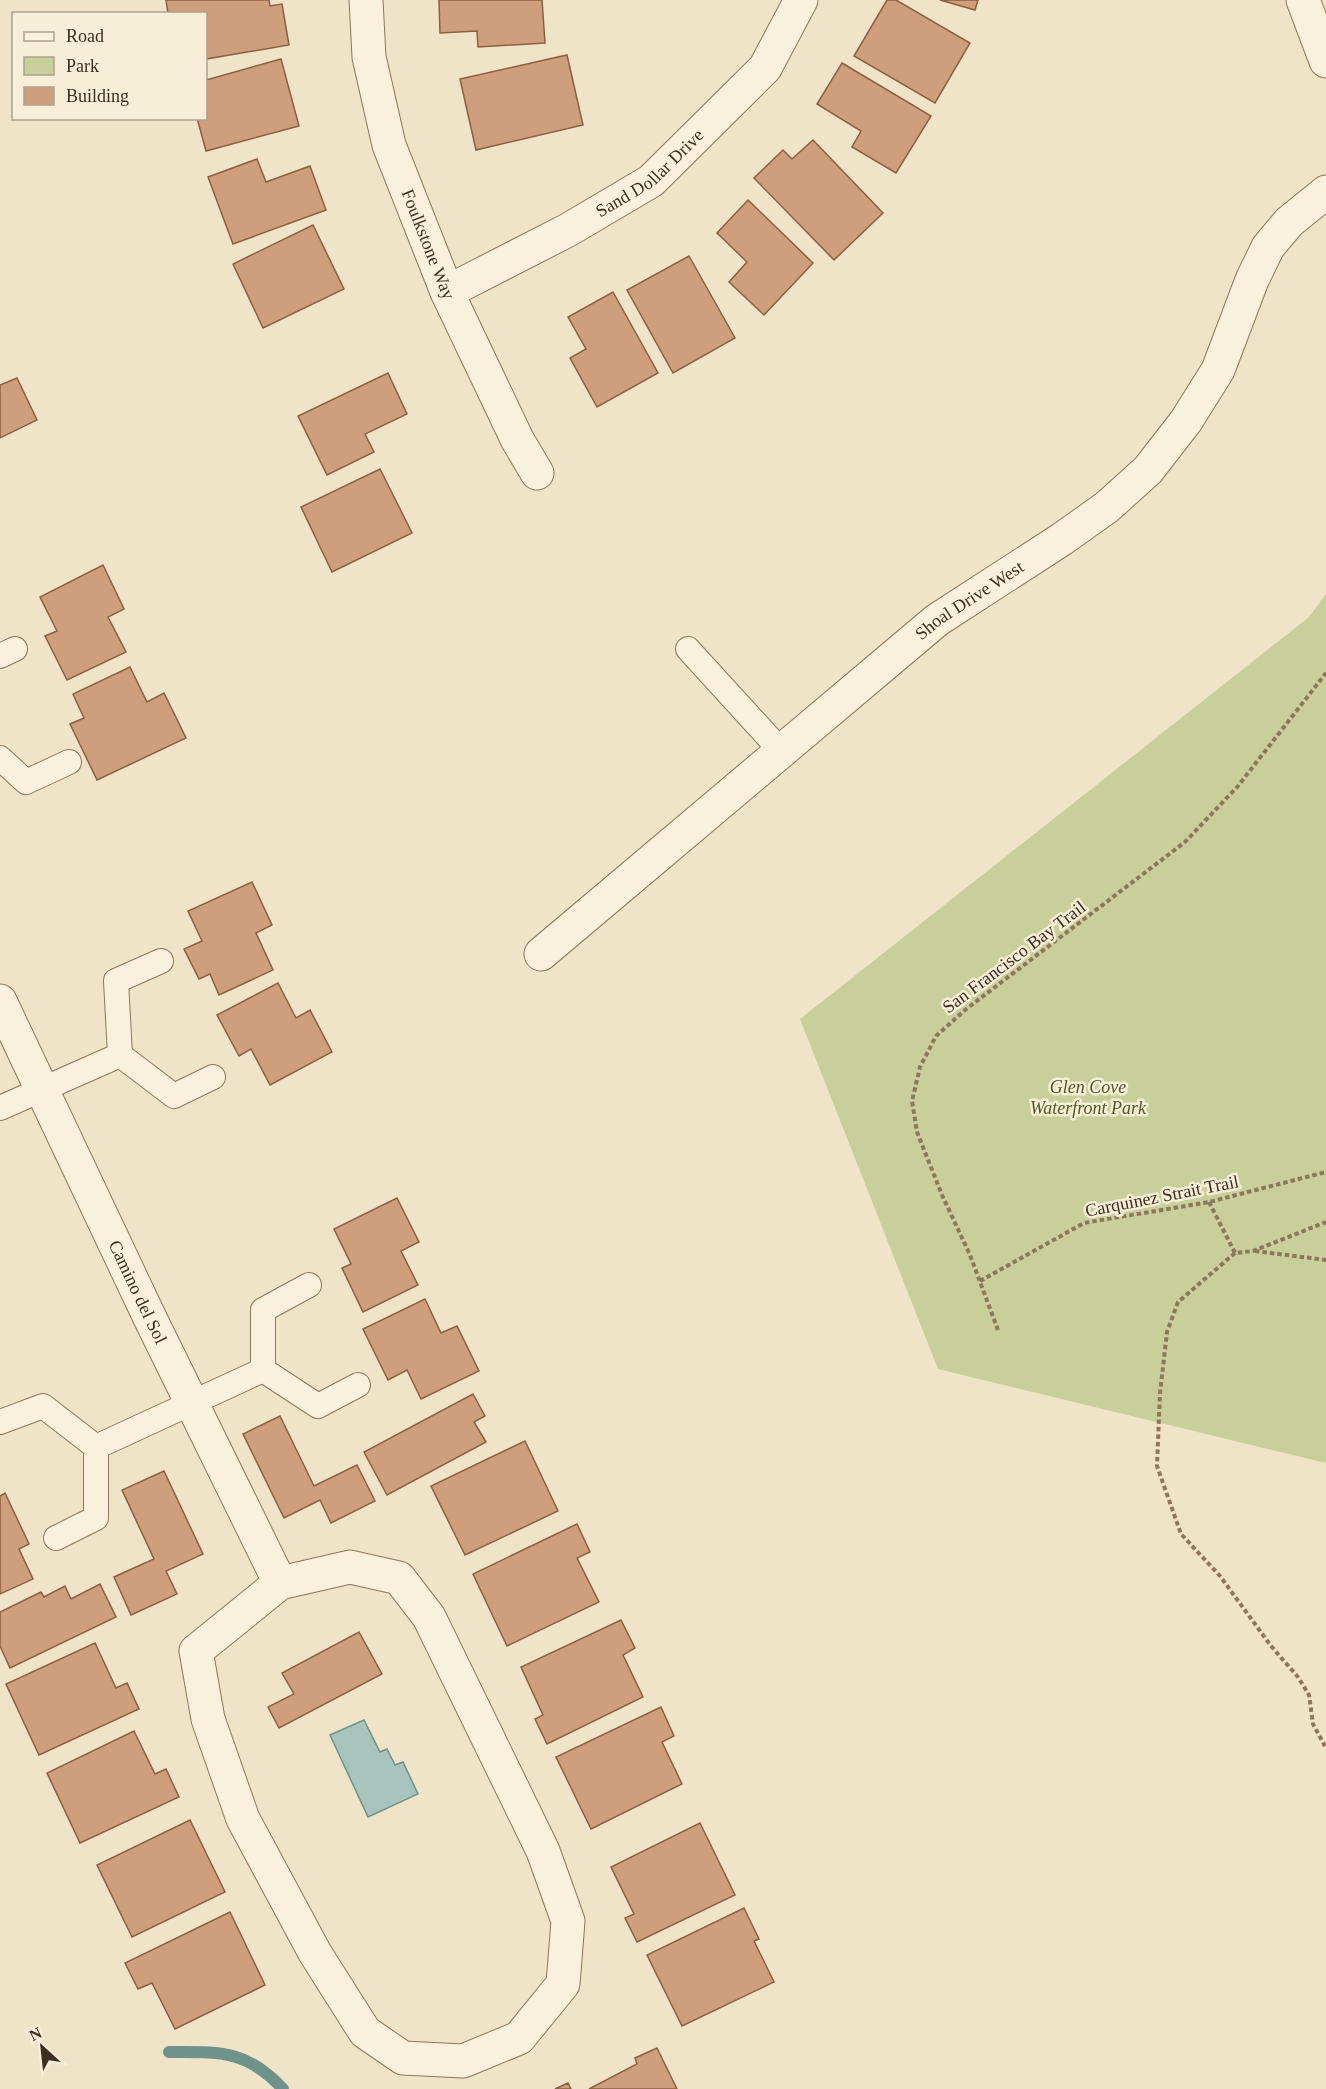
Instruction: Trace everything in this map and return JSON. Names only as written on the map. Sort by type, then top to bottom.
[{"type":"street","name":"Foulkstone Way","points":[[366,0],[369,57],[389,145],[447,292],[517,439],[537,473]]},
{"type":"street","name":"Sand Dollar Drive","points":[[447,292],[568,230],[651,181],[765,68],[801,0]]},
{"type":"street","points":[[1304,0],[1326,61]]},
{"type":"street","name":"Shoal Drive West","points":[[541,954],[937,620],[1062,539],[1107,507],[1148,470],[1186,421],[1218,370],[1252,280],[1268,247],[1288,222],[1326,192]]},
{"type":"street","name":"Camino del Sol","points":[[0,1001],[280,1583]]},
{"type":"street","points":[[350,1567],[399,1578],[429,1617],[543,1851],[568,1921],[563,1984],[519,2038],[463,2061],[403,2058],[365,2032],[315,1953],[243,1819],[208,1719],[196,1651],[280,1583],[350,1567]]},
{"type":"lane","points":[[688,649],[782,752]]},
{"type":"lane","points":[[0,758],[26,782],[69,762]]},
{"type":"lane","points":[[161,961],[116,981],[120,1055],[174,1096],[213,1077]]},
{"type":"lane","points":[[0,1108],[44,1091],[120,1055]]},
{"type":"lane","points":[[263,1370],[263,1310],[309,1285]]},
{"type":"lane","points":[[96,1447],[263,1370]]},
{"type":"lane","points":[[263,1370],[318,1406],[358,1385]]},
{"type":"lane","points":[[0,1422],[43,1406],[96,1447]]},
{"type":"lane","points":[[56,1538],[96,1518],[96,1447]]},
{"type":"path","name":"San Francisco Bay Trail","points":[[998,1330],[980,1281],[917,1132],[912,1101],[920,1067],[936,1036],[965,1010],[1185,842],[1238,786],[1326,673]]},
{"type":"path","name":"Carquinez Strait Trail","points":[[980,1281],[1084,1223],[1209,1202],[1326,1172]]},
{"type":"path","points":[[1209,1202],[1235,1254]]},
{"type":"path","points":[[1326,1222],[1253,1251],[1235,1254],[1178,1302],[1167,1332],[1160,1393],[1158,1466],[1180,1534],[1220,1576],[1271,1646],[1298,1677],[1309,1695],[1313,1724],[1326,1748]]},
{"type":"path","points":[[1253,1251],[1326,1260]]},
{"type":"green space","name":"Glen Cove Waterfront Park","points":[[1326,594],[1326,1463],[938,1369],[800,1019],[1309,617]]},
{"type":"water","points":[[364,1720],[380,1752],[387,1749],[395,1765],[403,1762],[418,1794],[368,1817],[330,1735]]},
{"type":"building","points":[[166,0],[269,0],[270,6],[282,4],[289,45],[207,59],[207,12],[168,12]]},
{"type":"building","points":[[439,0],[542,0],[545,43],[478,47],[477,31],[440,33]]},
{"type":"building","points":[[887,0],[896,0],[970,43],[935,103],[854,56]]},
{"type":"building","points":[[940,0],[978,0],[975,10]]},
{"type":"building","points":[[567,55],[583,125],[476,150],[460,79]]},
{"type":"building","points":[[281,59],[299,126],[206,151],[198,120],[207,120],[207,80]]},
{"type":"building","points":[[842,63],[931,116],[896,173],[852,147],[861,131],[817,104]]},
{"type":"building","points":[[813,140],[883,213],[834,260],[754,178],[783,150],[792,159]]},
{"type":"building","points":[[257,159],[266,182],[310,166],[326,210],[233,244],[208,177]]},
{"type":"building","points":[[748,200],[813,263],[764,315],[729,282],[747,262],[717,233]]},
{"type":"building","points":[[313,225],[344,289],[263,328],[233,264]]},
{"type":"building","points":[[689,256],[735,338],[673,373],[627,290]]},
{"type":"building","points":[[613,292],[658,373],[597,407],[570,358],[586,349],[568,317]]},
{"type":"building","points":[[388,373],[407,414],[365,434],[374,452],[327,475],[298,416]]},
{"type":"building","points":[[17,378],[37,420],[0,438],[0,385]]},
{"type":"building","points":[[380,469],[412,533],[332,572],[301,507]]},
{"type":"building","points":[[103,565],[124,609],[108,617],[126,652],[67,680],[45,636],[57,631],[40,597]]},
{"type":"building","points":[[130,667],[147,702],[164,693],[186,738],[97,780],[70,724],[84,718],[73,694]]},
{"type":"building","points":[[252,882],[272,925],[256,933],[273,970],[219,995],[210,974],[199,979],[184,949],[202,941],[188,911]]},
{"type":"building","points":[[278,983],[296,1018],[310,1010],[332,1052],[270,1085],[251,1049],[239,1056],[217,1015]]},
{"type":"building","points":[[397,1198],[419,1242],[401,1251],[418,1285],[363,1312],[342,1268],[351,1264],[334,1229]]},
{"type":"building","points":[[425,1299],[441,1333],[457,1326],[479,1371],[421,1399],[407,1370],[388,1380],[363,1329]]},
{"type":"building","points":[[473,1394],[485,1416],[474,1422],[486,1442],[387,1495],[364,1452]]},
{"type":"building","points":[[280,1416],[314,1486],[357,1465],[375,1501],[331,1523],[320,1500],[284,1518],[243,1434]]},
{"type":"building","points":[[525,1441],[558,1511],[465,1555],[431,1486]]},
{"type":"building","points":[[164,1471],[203,1554],[166,1571],[177,1594],[131,1615],[114,1577],[154,1559],[122,1490]]},
{"type":"building","points":[[5,1493],[29,1544],[19,1549],[33,1579],[0,1594],[0,1496]]},
{"type":"building","points":[[577,1524],[590,1552],[577,1558],[599,1602],[507,1646],[473,1574]]},
{"type":"building","points":[[100,1584],[116,1617],[10,1668],[0,1646],[0,1612],[41,1592],[44,1597],[65,1586],[71,1599]]},
{"type":"building","points":[[621,1620],[635,1648],[623,1655],[643,1697],[547,1744],[535,1719],[543,1715],[521,1667]]},
{"type":"building","points":[[359,1632],[382,1674],[279,1728],[268,1707],[294,1694],[282,1673]]},
{"type":"building","points":[[95,1643],[116,1688],[127,1683],[139,1709],[39,1755],[6,1684]]},
{"type":"building","points":[[661,1707],[674,1736],[662,1742],[682,1784],[591,1829],[556,1757]]},
{"type":"building","points":[[134,1731],[155,1774],[166,1769],[179,1797],[80,1843],[47,1773]]},
{"type":"building","points":[[190,1820],[225,1892],[132,1937],[97,1865]]},
{"type":"building","points":[[700,1823],[735,1895],[637,1942],[625,1918],[634,1914],[611,1867]]},
{"type":"building","points":[[744,1908],[759,1939],[754,1941],[774,1982],[682,2026],[647,1955]]},
{"type":"building","points":[[230,1912],[265,1985],[175,2029],[152,1983],[138,1989],[125,1963]]},
{"type":"building","points":[[657,2048],[677,2089],[589,2089],[637,2064],[635,2058]]},
{"type":"building","points":[[568,2083],[571,2089],[555,2089]]},
{"type":"waterway","points":[[169,2052],[217,2053],[244,2060],[257,2066],[283,2089]]}]
